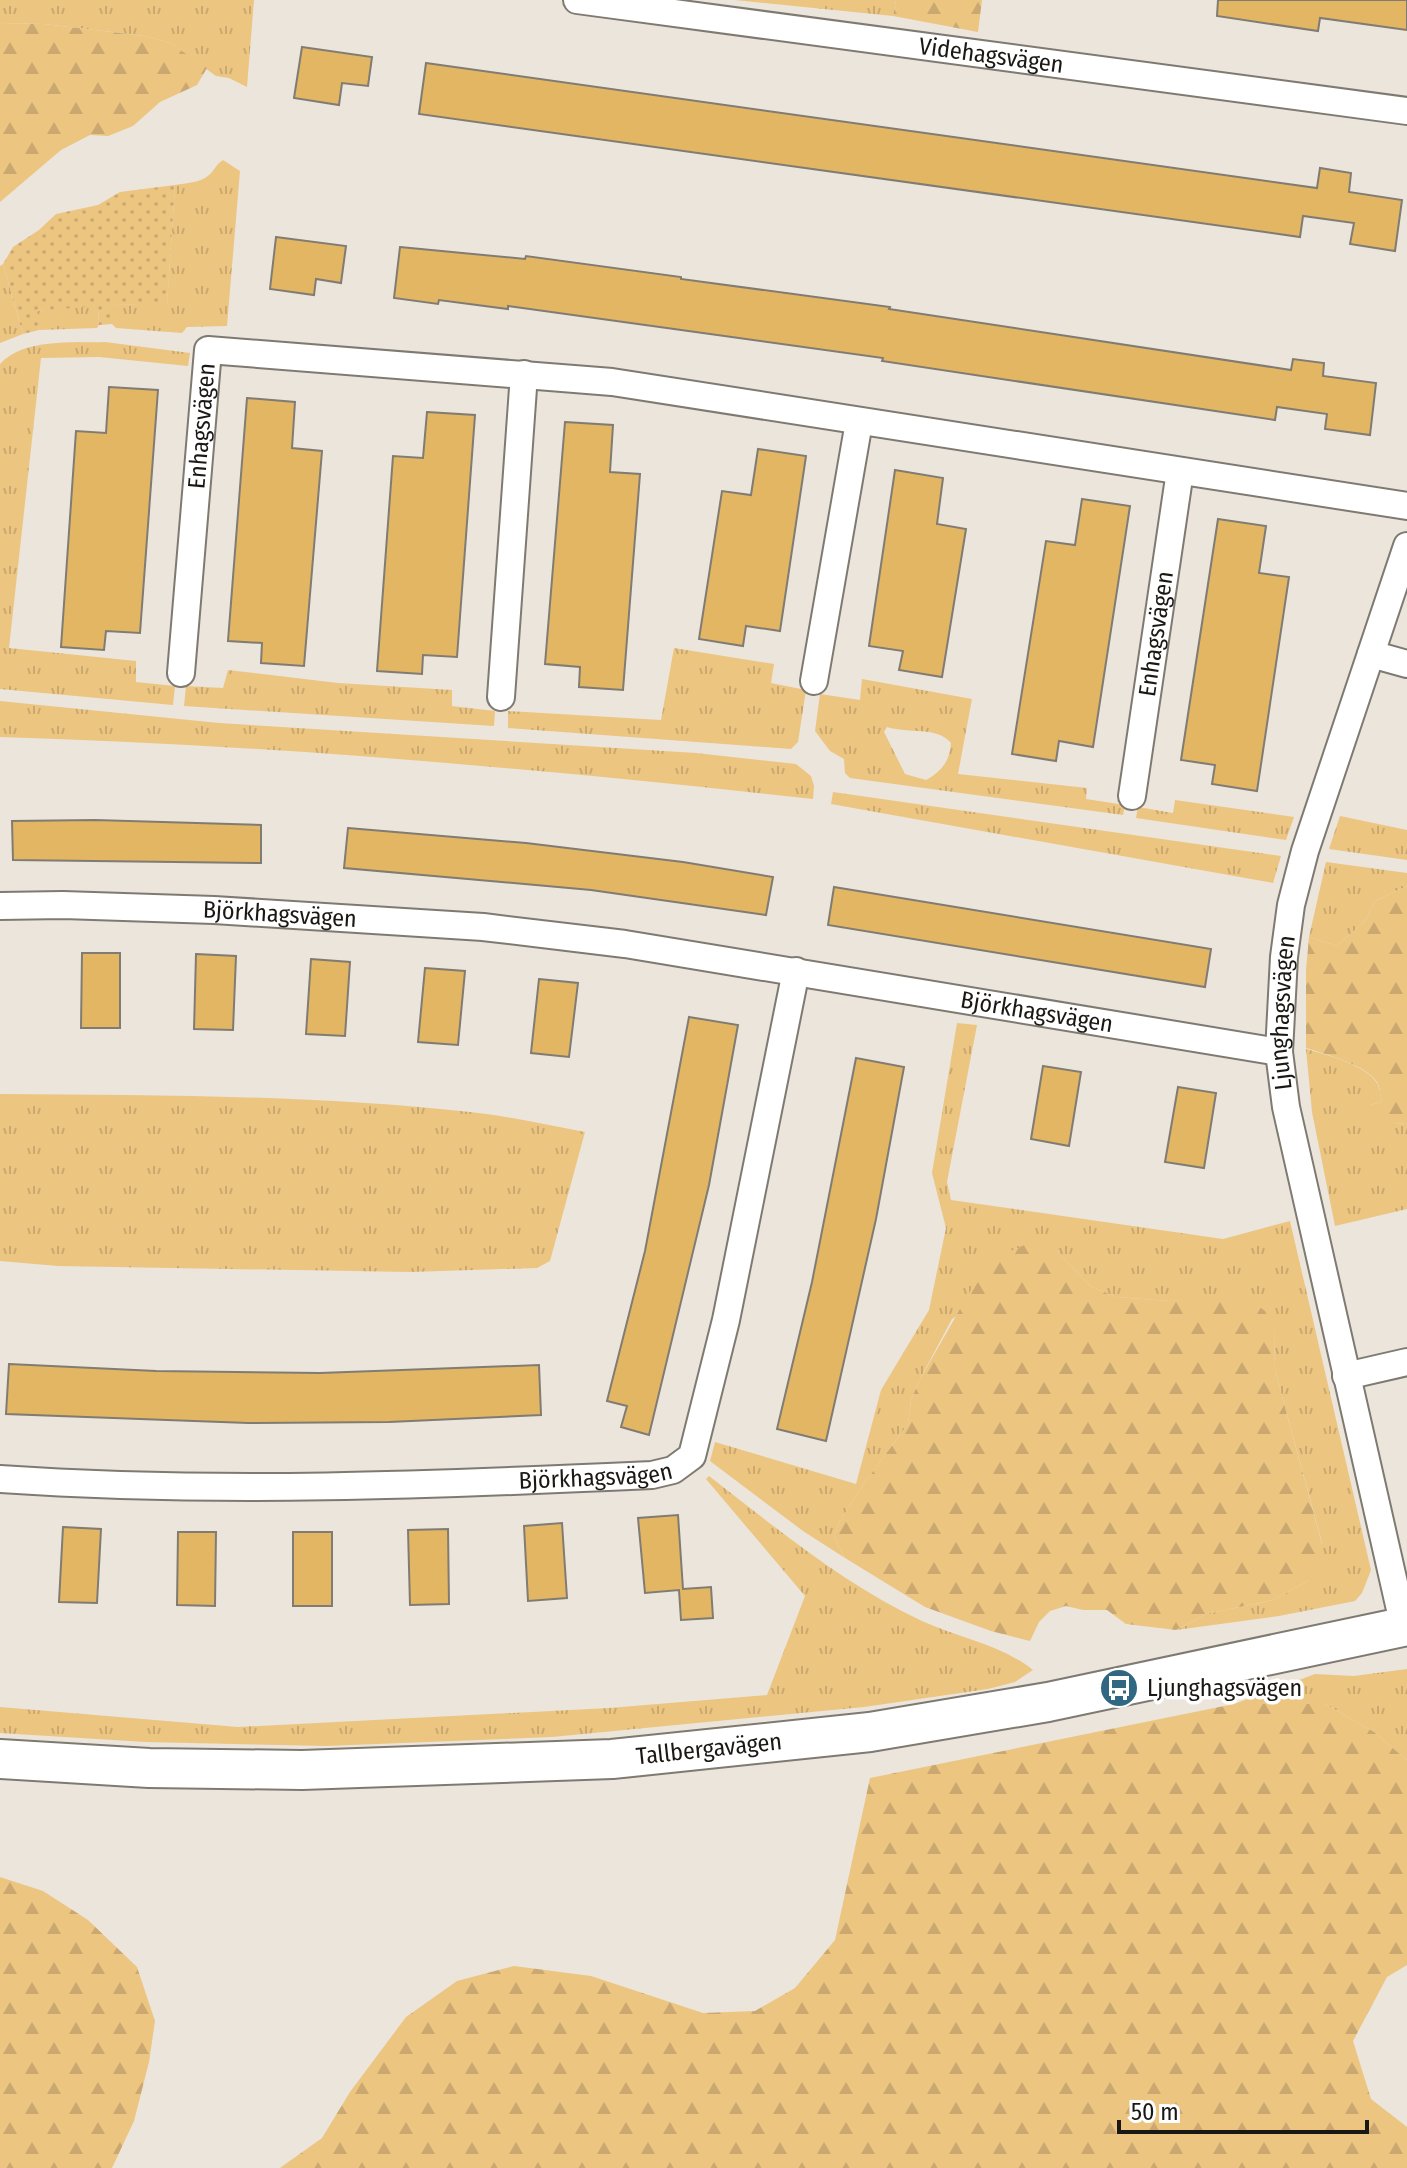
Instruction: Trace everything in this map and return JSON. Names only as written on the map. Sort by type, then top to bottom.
[{"type":"street","name":"Videhagsvägen","points":[[577,0],[1407,111]]},
{"type":"street","name":"Enhagsvägen","points":[[181,673],[208,350],[612,382],[1407,506]]},
{"type":"street","points":[[501,697],[524,374]]},
{"type":"street","points":[[814,681],[859,422]]},
{"type":"street","name":"Enhagsvägen","points":[[1132,796],[1180,471]]},
{"type":"street","name":"Ljunghagsvägen","points":[[1405,1626],[1286,1107],[1279,1052],[1284,957],[1291,905],[1305,851],[1407,546]]},
{"type":"street","points":[[1371,654],[1407,664]]},
{"type":"street","name":"Björkhagsvägen","points":[[0,906],[214,910],[469,926],[625,944],[1279,1052]]},
{"type":"street","name":"Björkhagsvägen","points":[[0,1479],[77,1484],[279,1487],[460,1484],[652,1475],[673,1470],[692,1456],[726,1320],[796,971]]},
{"type":"street","points":[[1346,1376],[1407,1362]]},
{"type":"street","name":"Tallbergavägen","points":[[0,1759],[149,1768],[302,1770],[612,1759],[870,1732],[1018,1707],[1405,1626]]},
{"type":"green space","points":[[0,0],[254,0],[247,87],[229,78],[216,76],[170,43],[145,36],[44,24],[0,23]]},
{"type":"green space","points":[[735,0],[896,0],[893,16]]},
{"type":"green space","points":[[896,0],[982,0],[978,32],[893,16]]},
{"type":"green space","points":[[0,23],[44,24],[145,36],[170,43],[207,68],[197,85],[160,102],[133,126],[108,136],[90,135],[61,150],[0,202]]},
{"type":"green space","points":[[223,160],[240,171],[227,326],[187,327],[182,333],[116,328],[112,324],[112,304],[167,305],[175,185],[205,178]]},
{"type":"green space","points":[[175,185],[167,306],[112,304],[112,324],[99,325],[98,306],[36,311],[39,330],[23,334],[3,264],[13,247],[56,214],[98,205],[120,192]]},
{"type":"green space","points":[[3,264],[23,334],[0,343],[0,266]]},
{"type":"green space","points":[[98,305],[97,328],[39,330],[35,311]]},
{"type":"green space","points":[[105,342],[190,353],[188,366],[99,357],[41,358],[9,648],[136,661],[136,682],[175,686],[173,705],[0,689],[0,364],[10,356],[35,346]]},
{"type":"green space","points":[[674,648],[774,664],[771,683],[806,690],[798,742],[791,749],[508,728],[508,711],[661,720]]},
{"type":"green space","points":[[228,670],[338,683],[452,690],[452,706],[495,711],[494,726],[184,706],[186,686],[223,688]]},
{"type":"green space","points":[[862,679],[972,699],[958,774],[1087,788],[1086,799],[1125,805],[1123,815],[850,778],[845,773],[844,759],[830,751],[815,731],[820,694],[860,700]],"holes":[[[887,727],[930,732],[945,738],[951,743],[947,761],[926,780],[905,774],[884,732]]]},
{"type":"green space","points":[[0,701],[219,723],[696,753],[796,764],[811,776],[813,799],[407,760],[204,746],[0,737]]},
{"type":"green space","points":[[833,792],[1281,856],[1273,883],[831,804]]},
{"type":"green space","points":[[1175,800],[1294,817],[1286,840],[1136,818],[1138,807],[1173,813]]},
{"type":"green space","points":[[1340,816],[1407,830],[1407,860],[1329,849]]},
{"type":"green space","points":[[1326,862],[1407,873],[1407,886],[1375,901],[1365,921],[1337,946],[1309,937]]},
{"type":"green space","points":[[1407,886],[1407,1124],[1394,1123],[1371,1114],[1369,1105],[1382,1102],[1378,1084],[1372,1076],[1344,1061],[1306,1048],[1306,970],[1309,937],[1337,946],[1365,921],[1375,901]]},
{"type":"green space","points":[[957,1023],[977,1025],[947,1182],[951,1200],[1223,1239],[1290,1221],[1371,1570],[1362,1593],[1355,1601],[1279,1616],[1176,1630],[1206,1614],[1273,1600],[1308,1581],[1322,1543],[1275,1370],[1274,1329],[1199,1300],[1116,1297],[1090,1286],[1057,1251],[952,1319],[911,1400],[908,1424],[839,1523],[834,1537],[845,1558],[803,1531],[710,1461],[715,1442],[856,1484],[881,1390],[929,1310],[946,1228],[932,1173]]},
{"type":"green space","points":[[1306,1049],[1364,1071],[1377,1083],[1382,1102],[1369,1105],[1394,1123],[1407,1124],[1407,1209],[1335,1226],[1312,1112]]},
{"type":"green space","points":[[0,1094],[353,1102],[485,1114],[585,1132],[550,1261],[537,1268],[410,1272],[58,1266],[0,1261]]},
{"type":"green space","points":[[1031,1242],[1057,1251],[1090,1286],[1116,1297],[1169,1301],[1245,1296],[1265,1311],[1274,1329],[1275,1370],[1322,1544],[1319,1561],[1308,1581],[1273,1600],[1206,1614],[1176,1630],[1126,1624],[1107,1610],[1066,1606],[1050,1611],[1039,1622],[1030,1641],[991,1631],[925,1607],[845,1558],[834,1537],[839,1523],[908,1424],[911,1400],[919,1381],[981,1272],[1011,1251]]},
{"type":"green space","points":[[709,1476],[866,1591],[922,1621],[1007,1654],[1033,1670],[1015,1682],[988,1689],[864,1707],[552,1737],[326,1746],[145,1742],[0,1733],[0,1707],[238,1727],[609,1708],[767,1695],[805,1596],[706,1479]]},
{"type":"green space","points":[[1407,1669],[1407,1760],[1374,1732],[1325,1704],[1234,1704],[1315,1674],[1354,1676]]},
{"type":"green space","points":[[1234,1704],[1325,1704],[1374,1732],[1407,1760],[1407,1965],[1387,1977],[1353,2041],[1371,2099],[1407,2127],[1407,2168],[280,2168],[322,2138],[350,2092],[406,2017],[457,1981],[514,1966],[591,1976],[703,2013],[755,2011],[795,1988],[835,1940],[870,1778]]},
{"type":"green space","points":[[0,1877],[43,1891],[88,1920],[137,1967],[155,2021],[149,2062],[134,2121],[112,2168],[0,2168]]},
{"type":"building","points":[[1218,0],[1407,0],[1407,30],[1320,18],[1318,31],[1217,16]]},
{"type":"building","points":[[302,47],[372,57],[368,86],[342,83],[339,105],[294,98]]},
{"type":"building","points":[[426,63],[1317,188],[1320,168],[1351,173],[1349,192],[1402,200],[1395,251],[1350,244],[1354,223],[1303,216],[1300,237],[419,114]]},
{"type":"building","points":[[276,237],[346,246],[341,283],[316,279],[314,295],[270,289]]},
{"type":"building","points":[[400,247],[525,259],[526,256],[681,277],[1291,370],[1293,359],[1324,363],[1323,376],[1376,383],[1370,435],[1325,429],[1327,414],[1277,407],[1275,420],[882,361],[883,358],[508,306],[508,309],[394,298]]},
{"type":"building","points":[[109,387],[158,390],[140,633],[106,631],[104,650],[61,647],[76,431],[106,433]]},
{"type":"building","points":[[247,398],[295,402],[292,448],[322,451],[304,666],[261,663],[262,643],[228,641]]},
{"type":"building","points":[[427,412],[475,415],[457,657],[423,655],[422,674],[377,671],[393,456],[423,458]]},
{"type":"building","points":[[565,422],[613,425],[610,472],[640,474],[623,690],[579,687],[580,667],[545,664]]},
{"type":"building","points":[[758,449],[806,456],[780,631],[746,626],[743,646],[699,639],[722,491],[751,495]]},
{"type":"building","points":[[895,470],[943,478],[937,524],[966,529],[942,677],[899,670],[903,651],[869,646]]},
{"type":"building","points":[[1082,499],[1130,506],[1093,747],[1059,741],[1056,761],[1012,754],[1046,541],[1075,545]]},
{"type":"building","points":[[1218,519],[1266,526],[1259,573],[1289,577],[1257,791],[1212,784],[1215,765],[1181,760]]},
{"type":"building","points":[[12,821],[261,825],[261,863],[13,860]]},
{"type":"building","points":[[348,828],[526,843],[683,862],[773,877],[766,915],[591,890],[344,868]]},
{"type":"building","points":[[834,887],[1211,949],[1205,987],[828,925]]},
{"type":"building","points":[[82,953],[120,953],[120,1028],[81,1028]]},
{"type":"building","points":[[196,954],[236,956],[233,1030],[194,1029]]},
{"type":"building","points":[[311,959],[350,962],[345,1036],[306,1034]]},
{"type":"building","points":[[425,968],[465,971],[458,1045],[418,1042]]},
{"type":"building","points":[[539,979],[578,983],[569,1057],[531,1053]]},
{"type":"building","points":[[689,1017],[738,1025],[709,1185],[649,1435],[621,1427],[627,1406],[607,1401],[645,1251]]},
{"type":"building","points":[[856,1058],[904,1067],[876,1219],[826,1441],[777,1429],[812,1282]]},
{"type":"building","points":[[1043,1066],[1081,1072],[1069,1146],[1031,1139]]},
{"type":"building","points":[[1178,1087],[1216,1093],[1204,1168],[1165,1162]]},
{"type":"building","points":[[9,1364],[156,1371],[320,1373],[539,1365],[541,1415],[389,1422],[248,1423],[6,1414]]},
{"type":"building","points":[[678,1515],[683,1589],[711,1587],[713,1618],[681,1620],[679,1590],[645,1593],[638,1518]]},
{"type":"building","points":[[562,1523],[567,1598],[528,1601],[524,1526]]},
{"type":"building","points":[[63,1527],[101,1529],[97,1603],[59,1602]]},
{"type":"building","points":[[448,1529],[449,1604],[410,1605],[408,1530]]},
{"type":"building","points":[[178,1532],[216,1532],[215,1606],[177,1605]]},
{"type":"building","points":[[293,1532],[332,1532],[332,1606],[293,1606]]},
{"type":"place","name":"Ljunghagsvägen","points":[[1119,1688]]}]
